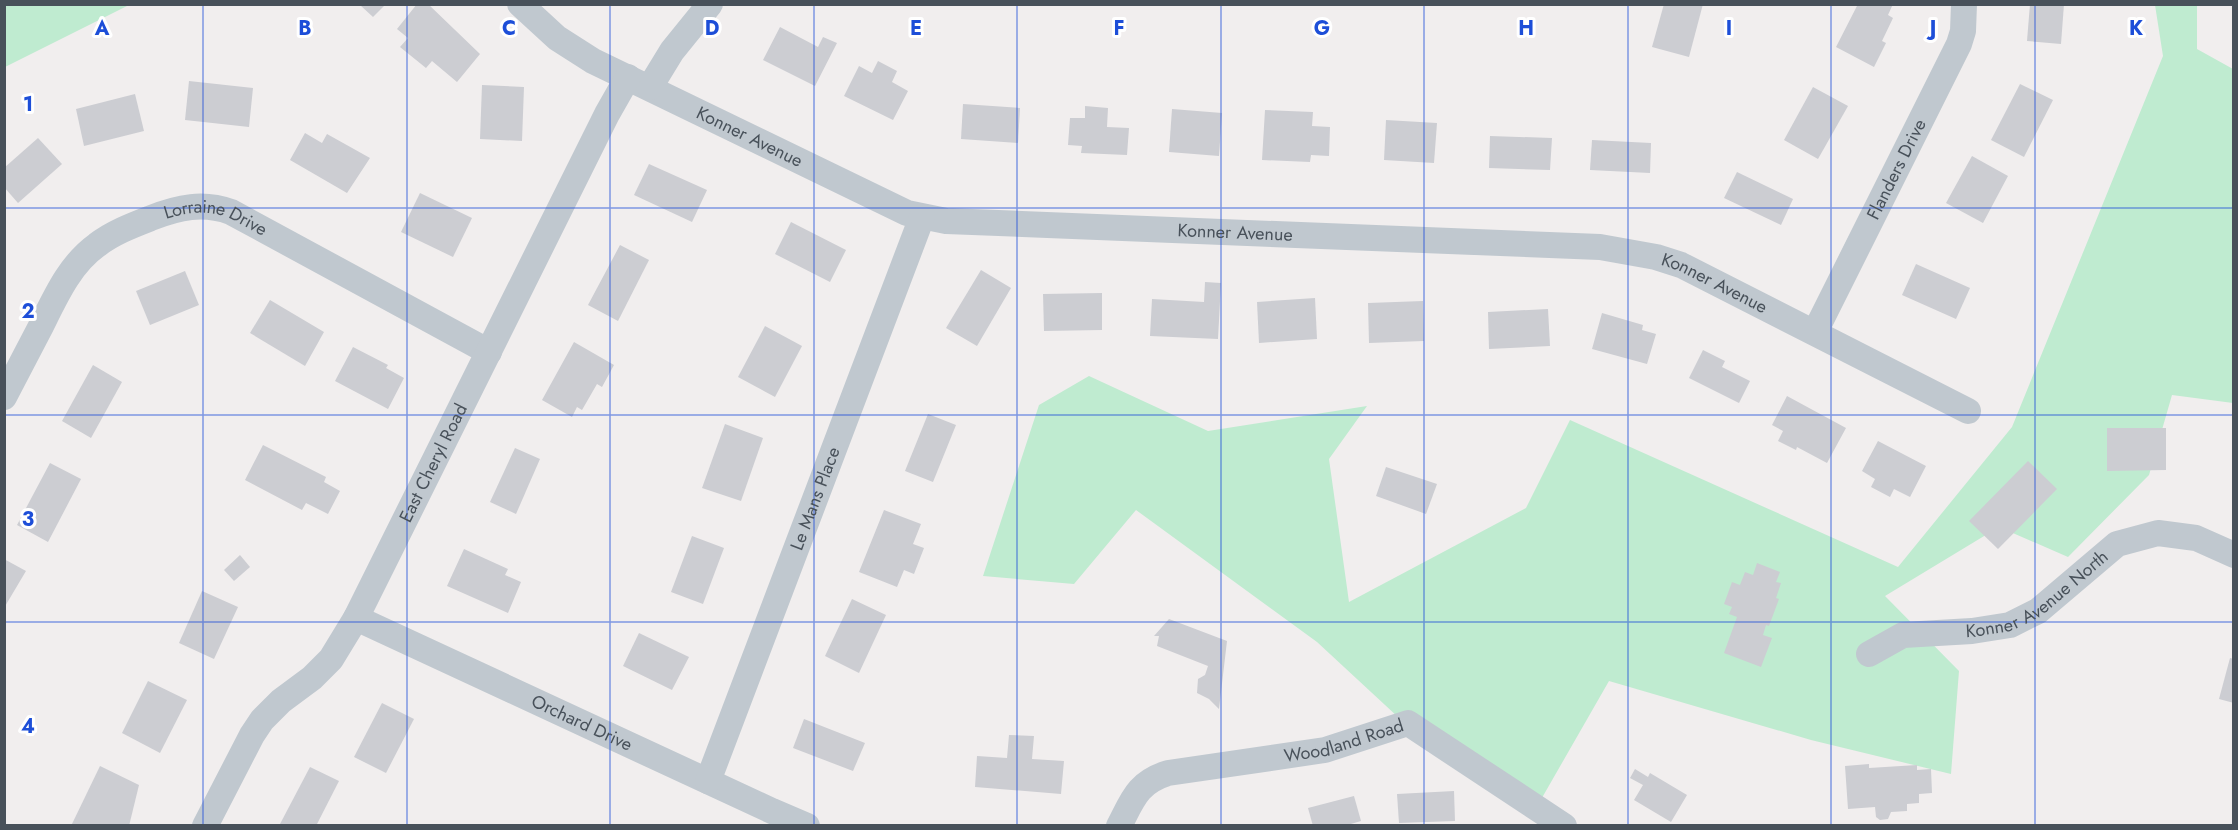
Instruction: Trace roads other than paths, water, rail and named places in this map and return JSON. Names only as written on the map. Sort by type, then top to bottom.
[{"type":"street","name":"Konner Avenue","points":[[520,4],[557,38],[593,61],[907,213],[946,221],[1600,248],[1656,257],[1681,265],[1968,411]]},
{"type":"street","name":"East Cheryl Road","points":[[205,825],[262,720],[331,659],[356,618],[608,114],[672,51],[710,4]]},
{"type":"street","name":"Flanders Drive","points":[[1815,332],[1959,44],[1963,31],[1964,4]]},
{"type":"street","name":"Lorraine Drive","points":[[4,398],[62,284],[78,263],[97,244],[166,212],[189,206],[203,206],[231,212],[489,352]]},
{"type":"street","name":"Le Mans Place","points":[[708,781],[922,217]]},
{"type":"street","name":"Konner Avenue North","points":[[1869,654],[1903,635],[2010,625],[2038,611],[2116,544],[2158,533],[2196,538],[2234,555]]},
{"type":"street","name":"Orchard Drive","points":[[356,618],[807,825]]},
{"type":"street","name":"Woodland Road","points":[[1119,825],[1137,792],[1151,779],[1168,773],[1325,750],[1408,723],[1564,825]]}]
